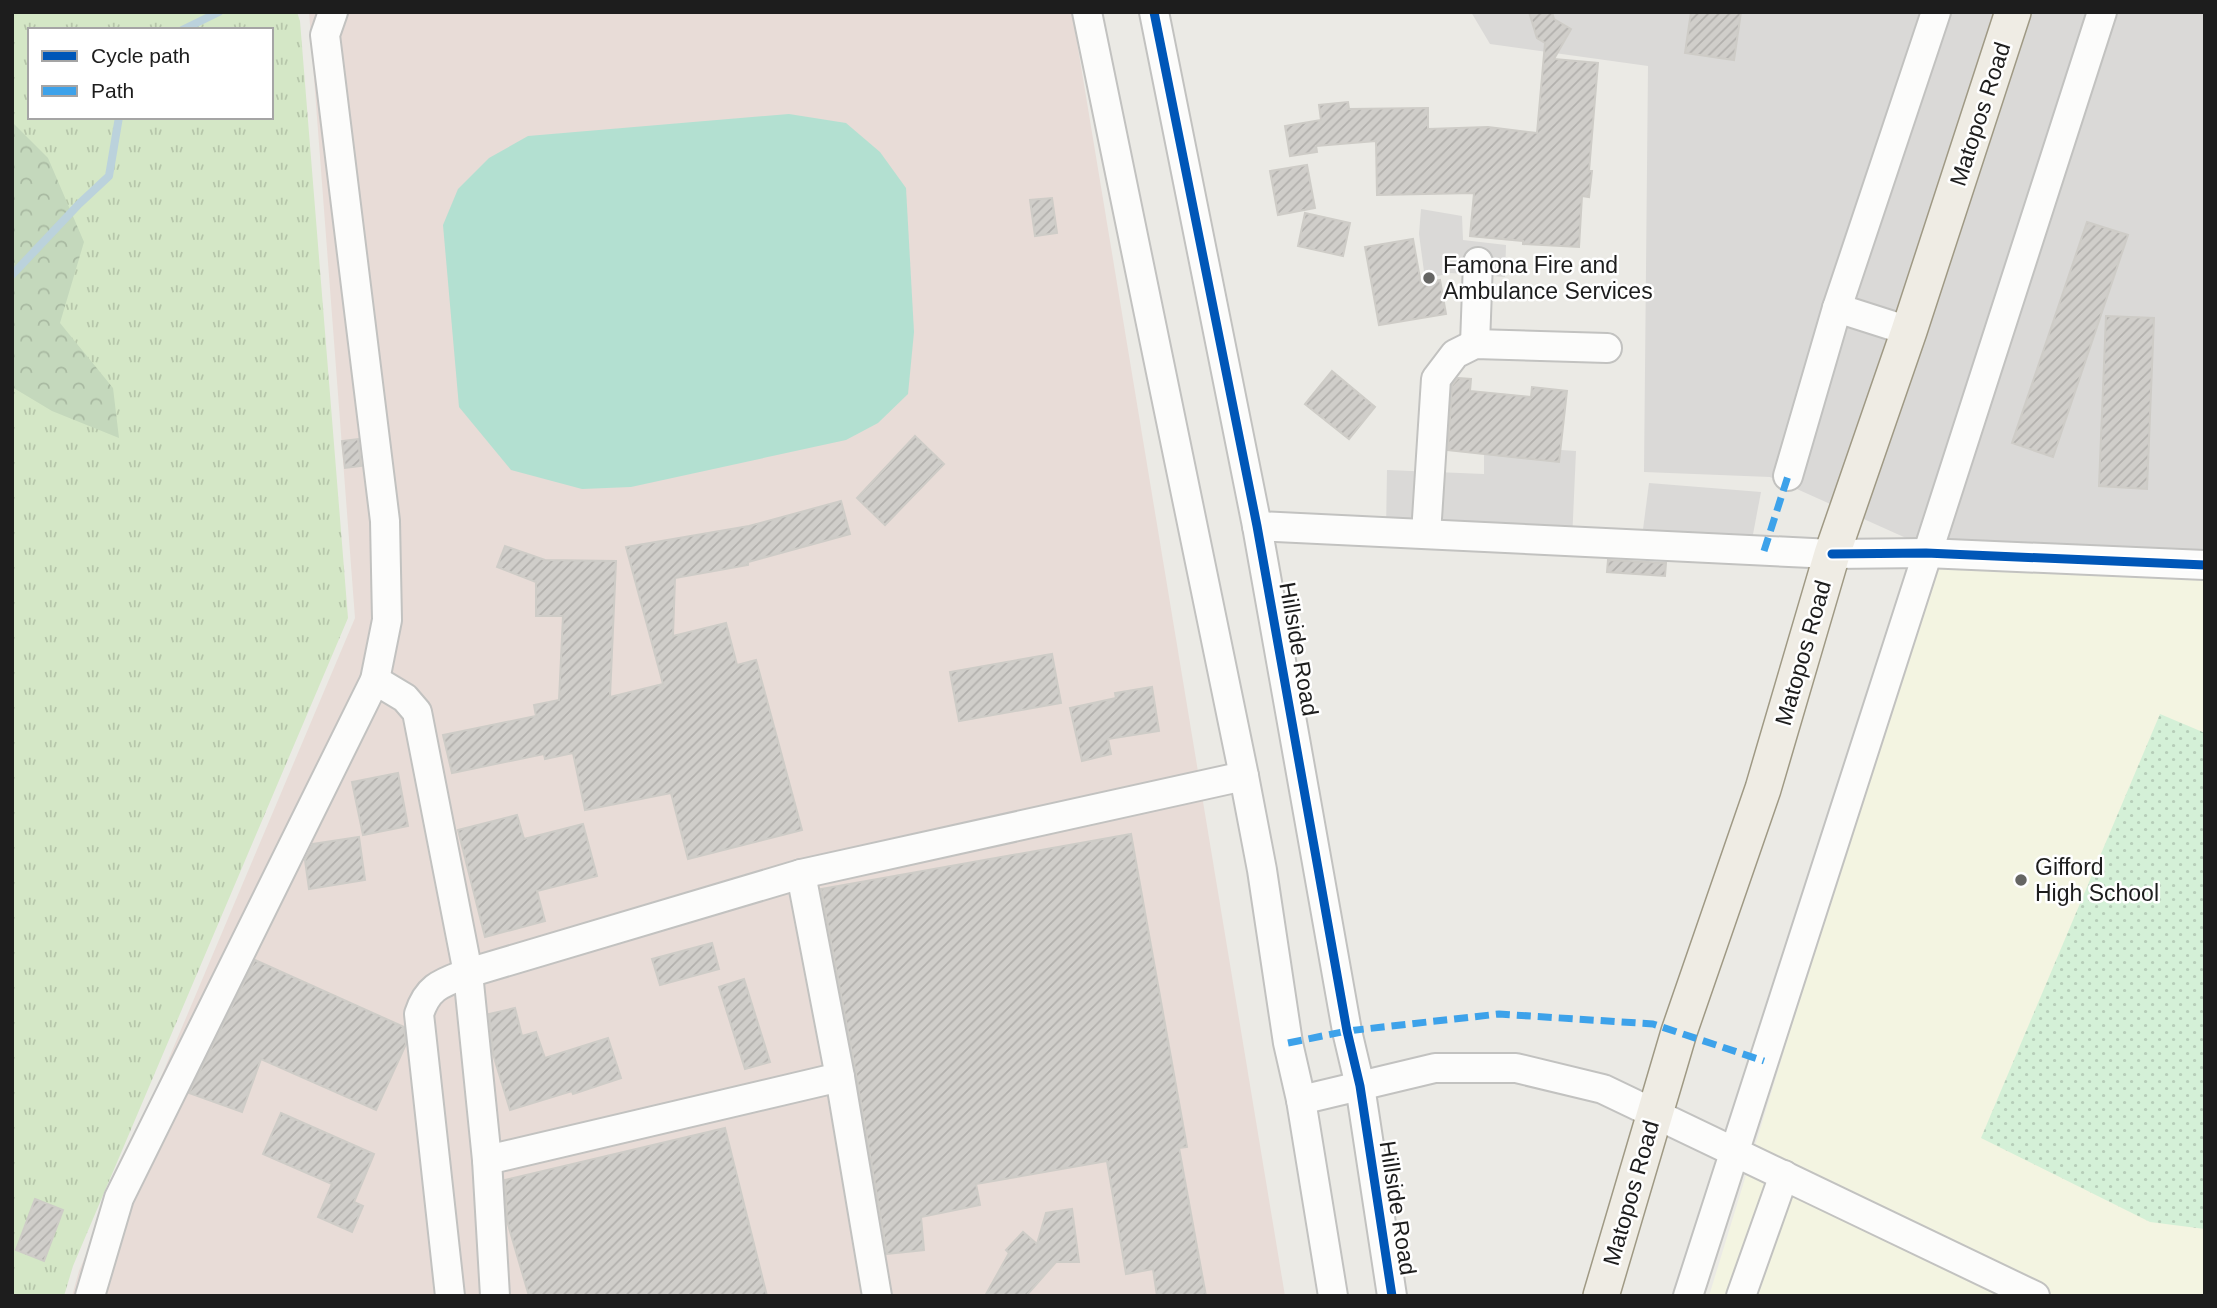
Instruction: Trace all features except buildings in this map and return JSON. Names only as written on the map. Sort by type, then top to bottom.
[{"type":"main road","name":"Matopos Road","points":[[1601,1296],[1679,1032],[1763,789],[1832,554],[1909,331],[2013,12]]},
{"type":"street","points":[[90,1296],[118,1198],[375,680],[387,620],[385,522],[325,36],[333,12]]},
{"type":"street","points":[[1087,12],[1244,776],[1333,1296]]},
{"type":"street","name":"Hillside Road","points":[[1154,12],[1257,526],[1347,1031],[1360,1086],[1392,1296]]},
{"type":"street","points":[[1788,476],[1837,308],[1936,12]]},
{"type":"street","points":[[1688,1296],[2102,12]]},
{"type":"street","points":[[1475,344],[1478,262]]},
{"type":"street","points":[[1837,308],[1909,331]]},
{"type":"street","points":[[1426,534],[1436,379],[1455,354],[1475,344],[1607,348]]},
{"type":"street","points":[[1257,526],[1832,554],[1926,553],[2205,565]]},
{"type":"street","points":[[375,680],[405,698],[417,712],[468,973],[486,1160],[495,1296]]},
{"type":"street","points":[[450,1296],[419,1014],[424,999],[436,986],[468,973],[801,873],[1244,776]]},
{"type":"street","points":[[801,873],[840,1077],[877,1296]]},
{"type":"street","points":[[1301,1100],[1435,1068],[1516,1068],[1603,1089],[2035,1296]]},
{"type":"street","points":[[486,1160],[840,1077]]},
{"type":"street","points":[[1741,1296],[1784,1175]]},
{"type":"shaded area","points":[[309,12],[1072,12],[1285,1296],[72,1296],[79,1271],[355,618]]},
{"type":"shaded area","points":[[1471,12],[2205,12],[2205,559],[1915,542],[1770,477],[1644,472],[1648,66],[1490,44]]},
{"type":"shaded area","points":[[1421,209],[1462,216],[1463,240],[1506,245],[1505,277],[1451,273],[1425,279],[1419,234]]},
{"type":"shaded area","points":[[1484,445],[1576,451],[1572,541],[1386,532],[1387,470],[1484,474]]},
{"type":"shaded area","points":[[1649,483],[1761,492],[1750,550],[1641,545]]},
{"type":"shaded area","name":"Gifford High School","points":[[1933,564],[2205,579],[2205,1296],[1709,1296]]},
{"type":"green space","points":[[12,12],[297,12],[300,21],[348,618],[73,1266],[64,1296],[12,1296]]},
{"type":"green space","points":[[789,114],[846,123],[880,152],[906,188],[914,332],[908,394],[878,423],[846,440],[631,487],[582,489],[511,470],[459,407],[443,225],[458,189],[489,158],[528,136]]},
{"type":"green space","points":[[12,122],[48,158],[84,242],[60,323],[113,388],[119,438],[52,411],[12,387]]},
{"type":"green space","points":[[2160,714],[2205,733],[2205,1229],[2150,1222],[1981,1138]]},
{"type":"waterway","points":[[186,28],[219,12]]},
{"type":"waterway","points":[[12,275],[109,176],[119,119]]},
{"type":"marked path","points":[[1764,551],[1788,476]]},
{"type":"marked path","points":[[1288,1043],[1347,1031],[1499,1014],[1653,1024],[1764,1061]]},
{"type":"cycle path","points":[[1154,12],[1257,526],[1347,1031],[1360,1086],[1392,1296]]},
{"type":"cycle path","points":[[1832,554],[1926,553],[2205,565]]},
{"type":"place","name":"Famona Fire and Ambulance Services","points":[[1429,278]]},
{"type":"place","name":"Gifford High School","points":[[2021,880]]}]
